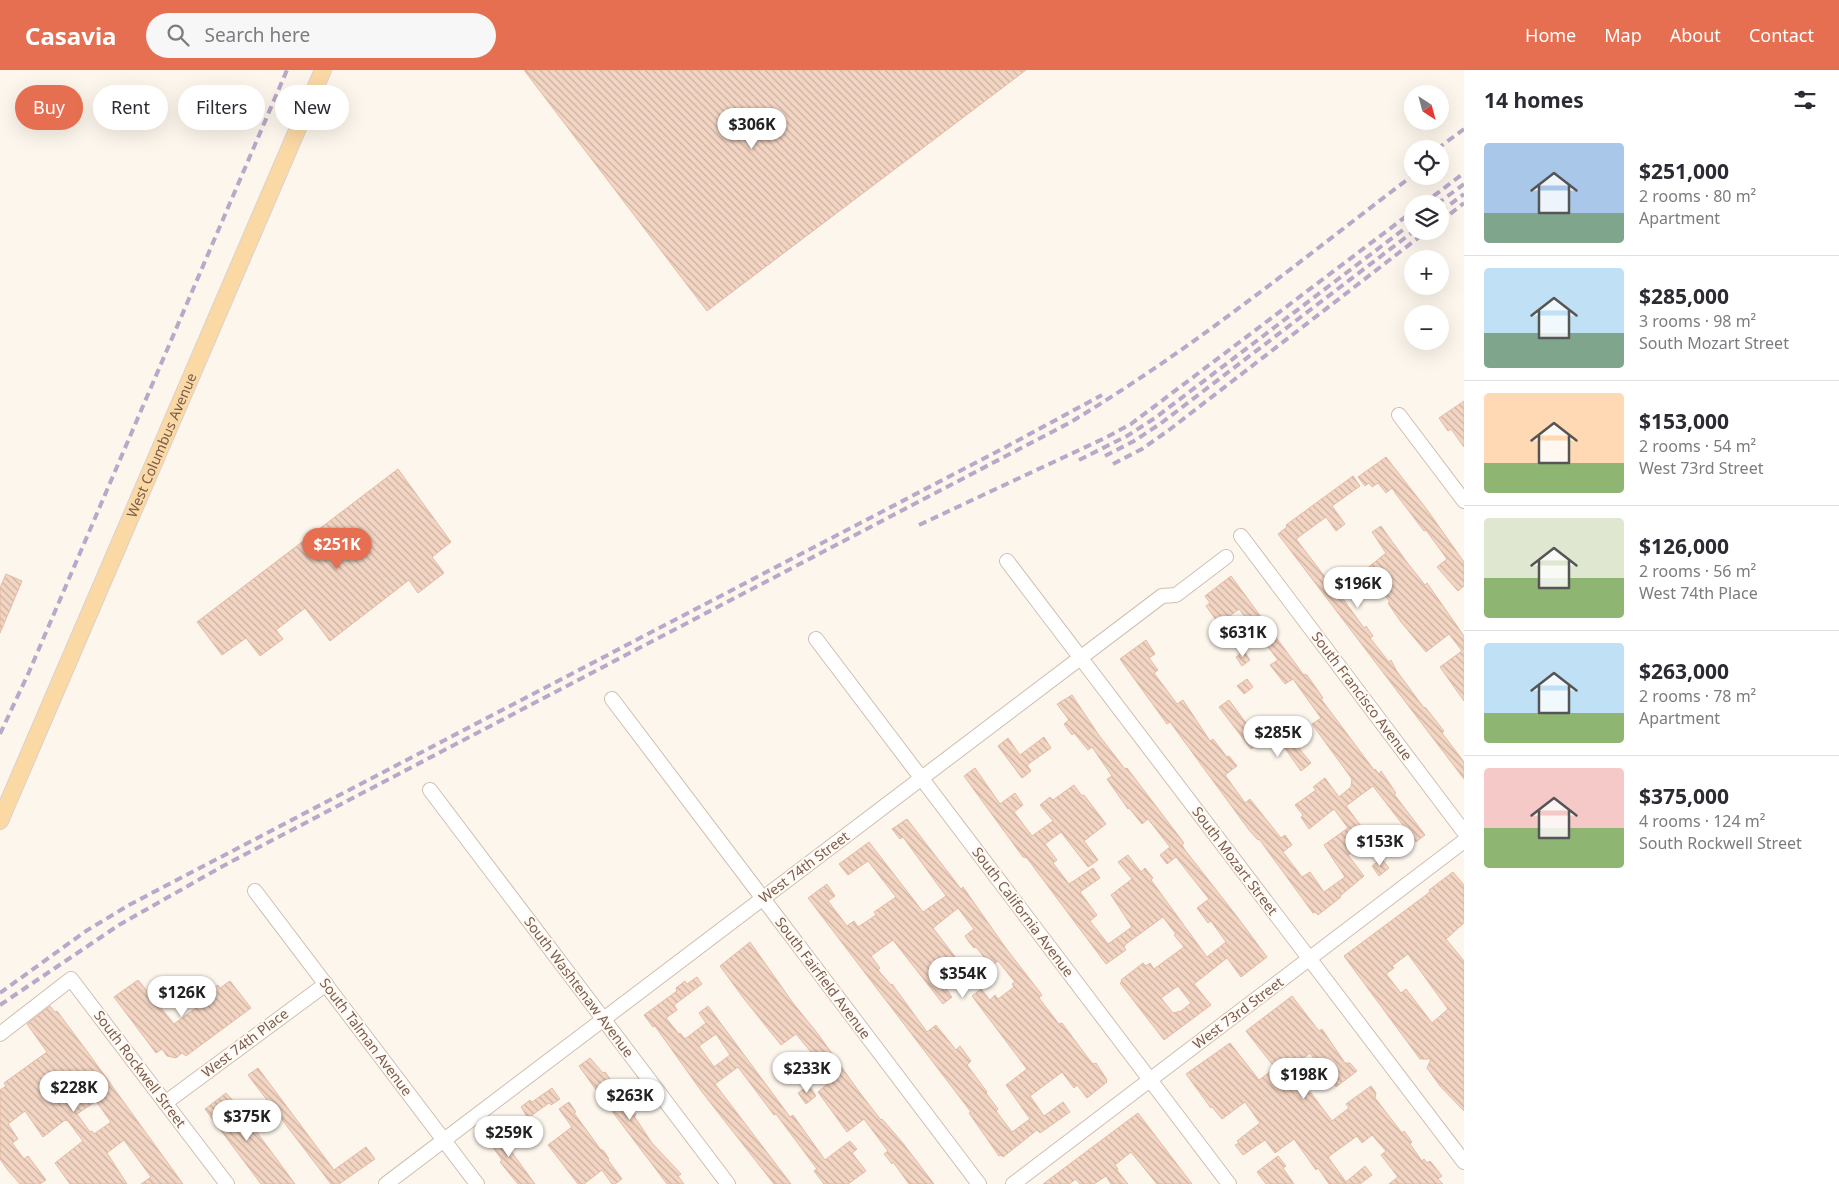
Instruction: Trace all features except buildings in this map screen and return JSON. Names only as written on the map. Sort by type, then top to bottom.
[{"type":"main road","name":"West Columbus Avenue","points":[[0,821],[323,70]]},
{"type":"street","points":[[1399,415],[1464,502]]},
{"type":"street","name":"South Francisco Avenue","points":[[1241,536],[1464,832]]},
{"type":"street","name":"West 74th Street","points":[[386,1184],[1162,596],[1176,595],[1226,557]]},
{"type":"street","name":"South Mozart Street","points":[[1007,560],[1464,1162]]},
{"type":"street","name":"South California Avenue","points":[[816,640],[1229,1184]]},
{"type":"street","name":"South Fairfield Avenue","points":[[612,700],[979,1184]]},
{"type":"street","name":"South Washtenaw Avenue","points":[[430,790],[728,1184]]},
{"type":"street","name":"West 73rd Street","points":[[1012,1184],[1464,841]]},
{"type":"street","name":"South Talman Avenue","points":[[255,891],[478,1184]]},
{"type":"street","name":"South Rockwell Street","points":[[0,1034],[71,978],[227,1184]]},
{"type":"street","name":"West 74th Place","points":[[165,1103],[326,984]]},
{"type":"railway","points":[[0,734],[29,672],[287,70]]},
{"type":"railway","points":[[1449,140],[1464,129]]},
{"type":"railway","points":[[1435,195],[1464,173]]},
{"type":"railway","points":[[0,1005],[119,925],[223,866],[1069,423],[1201,336],[1404,182]]},
{"type":"railway","points":[[1449,195],[1464,184]]},
{"type":"railway","points":[[1449,205],[1464,194]]},
{"type":"railway","points":[[1449,215],[1464,203]]},
{"type":"railway","points":[[919,525],[1131,424],[1404,218]]},
{"type":"railway","points":[[1079,460],[1127,436],[1155,418],[1404,229]]},
{"type":"railway","points":[[1105,456],[1134,441],[1160,424],[1404,239]]},
{"type":"railway","points":[[1113,464],[1142,449],[1169,430],[1415,240]]},
{"type":"railway","points":[[0,993],[86,931],[129,905],[1102,395]]}]
